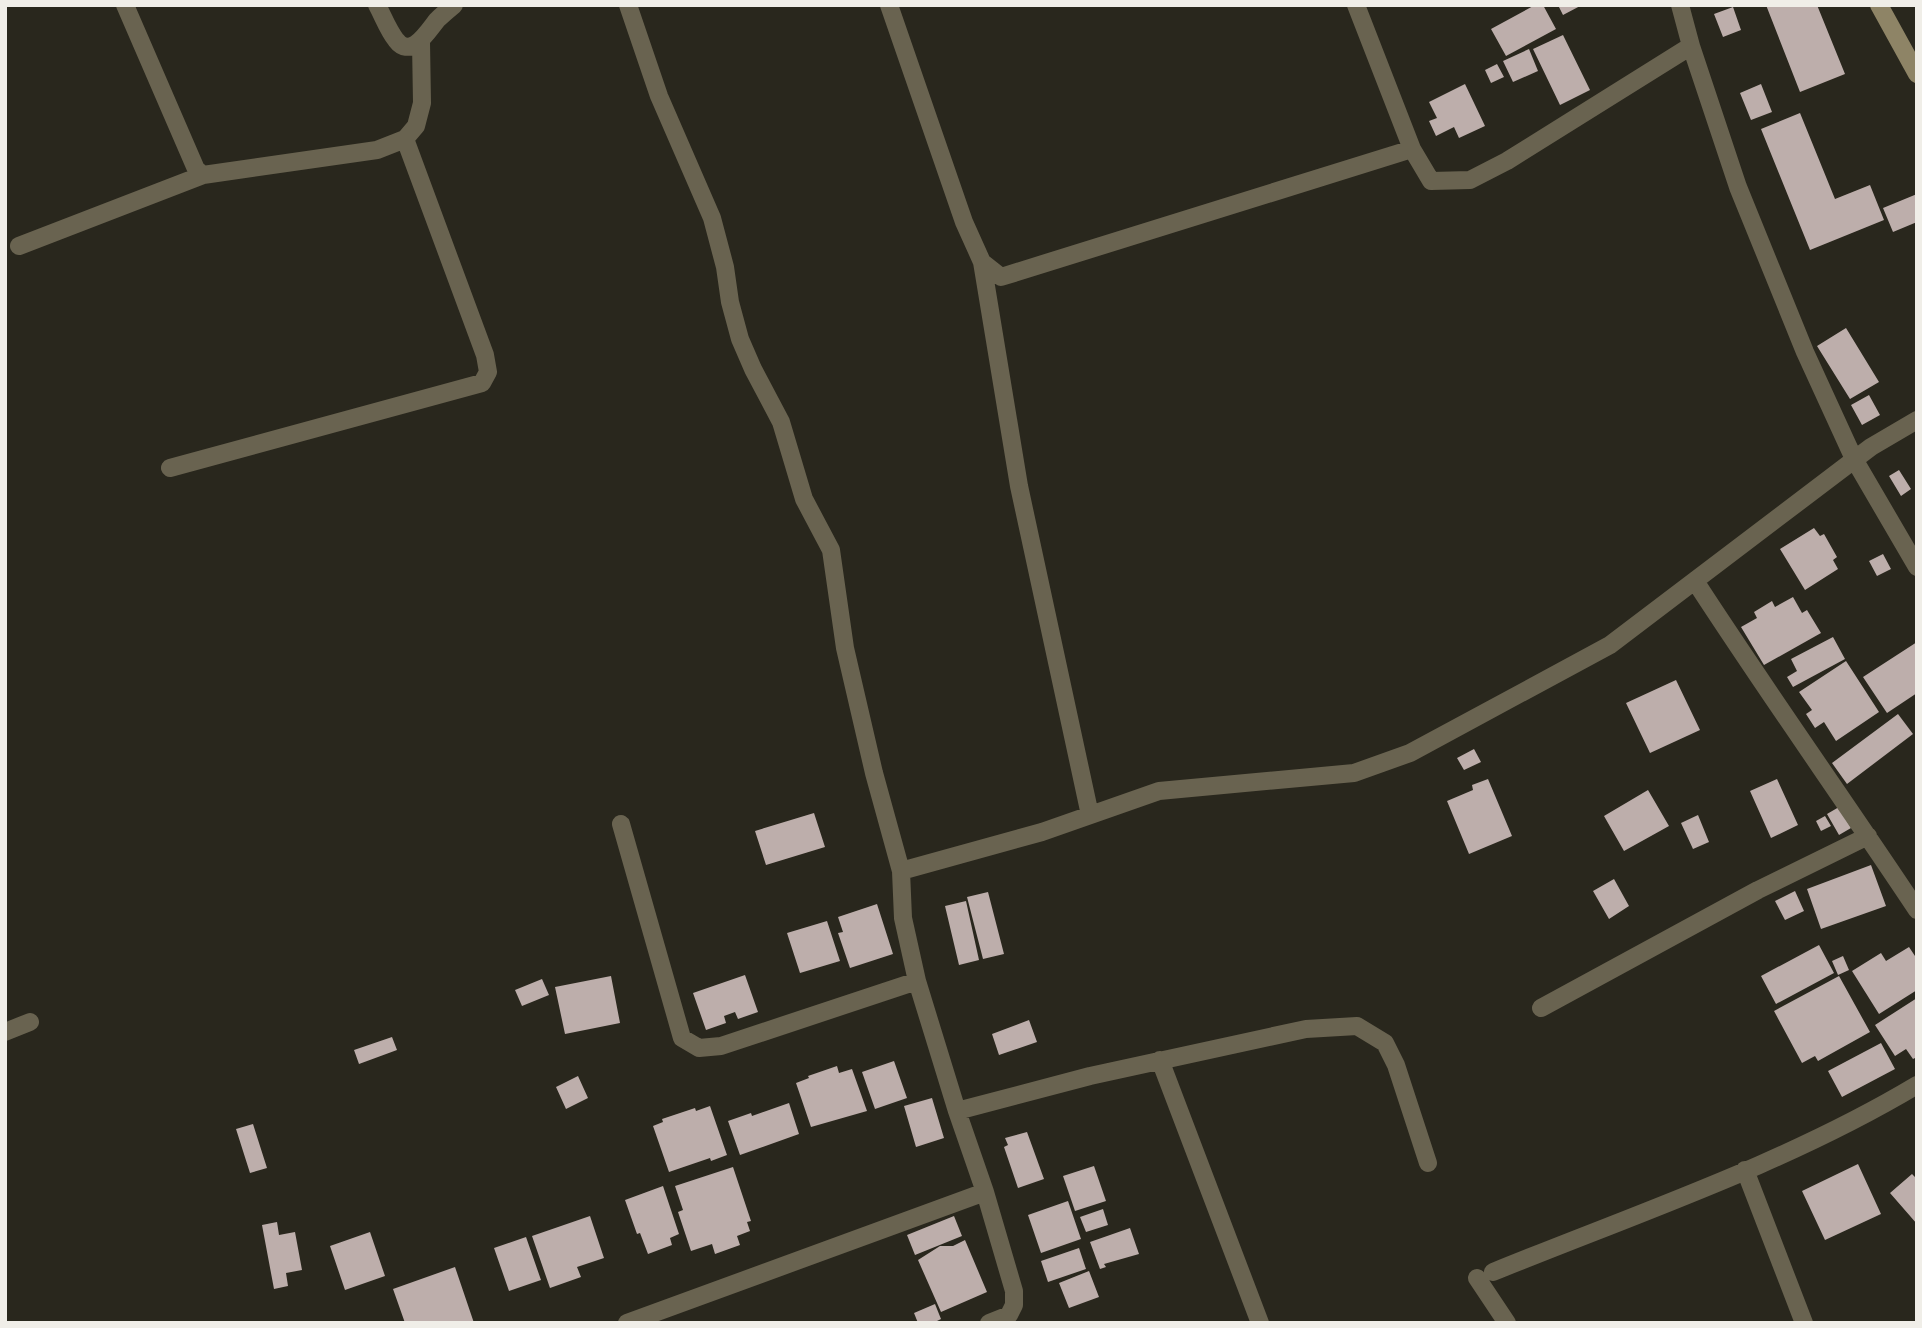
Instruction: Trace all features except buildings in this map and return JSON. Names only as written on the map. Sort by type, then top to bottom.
[{"type":"street","points":[[125,5],[196,169],[203,175]]},
{"type":"street","points":[[377,5],[397,41],[404,46],[421,42],[438,19],[454,5]]},
{"type":"street","points":[[628,5],[655,87],[712,218],[740,339],[781,422],[804,499],[831,550],[845,648],[874,774],[901,871],[904,927],[917,981],[1014,1291],[1011,1319],[989,1323]]},
{"type":"street","points":[[888,5],[964,222],[982,262],[1019,486],[1090,815]]},
{"type":"street","points":[[1356,5],[1412,149],[1431,181],[1470,180],[1507,161],[1691,46]]},
{"type":"street","points":[[1680,5],[1738,187],[1804,352],[1854,459],[1917,567]]},
{"type":"street","points":[[1879,5],[1911,50],[1917,74]]},
{"type":"street","points":[[19,246],[203,175],[377,150],[405,139],[416,125],[422,103],[421,42]]},
{"type":"street","points":[[170,468],[482,383],[488,372],[485,355],[405,139]]},
{"type":"street","points":[[982,262],[1002,277],[1025,271],[1412,149]]},
{"type":"street","points":[[901,871],[1042,832],[1159,791],[1353,773],[1410,753],[1610,645],[1854,459],[1887,436],[1917,420]]},
{"type":"street","points":[[1695,581],[1917,911]]},
{"type":"street","points":[[621,824],[682,1038],[699,1048],[722,1046],[917,981]]},
{"type":"street","points":[[1541,1008],[1758,890],[1868,836]]},
{"type":"street","points":[[5,1032],[30,1022]]},
{"type":"street","points":[[957,1111],[1160,1060],[1307,1029],[1357,1026],[1385,1043],[1396,1065],[1427,1163]]},
{"type":"street","points":[[1160,1060],[1260,1323]]},
{"type":"street","points":[[1507,1323],[1485,1275],[1745,1170],[1880,1107],[1917,1085]]},
{"type":"street","points":[[1745,1170],[1804,1323]]},
{"type":"street","points":[[627,1323],[985,1192]]}]
